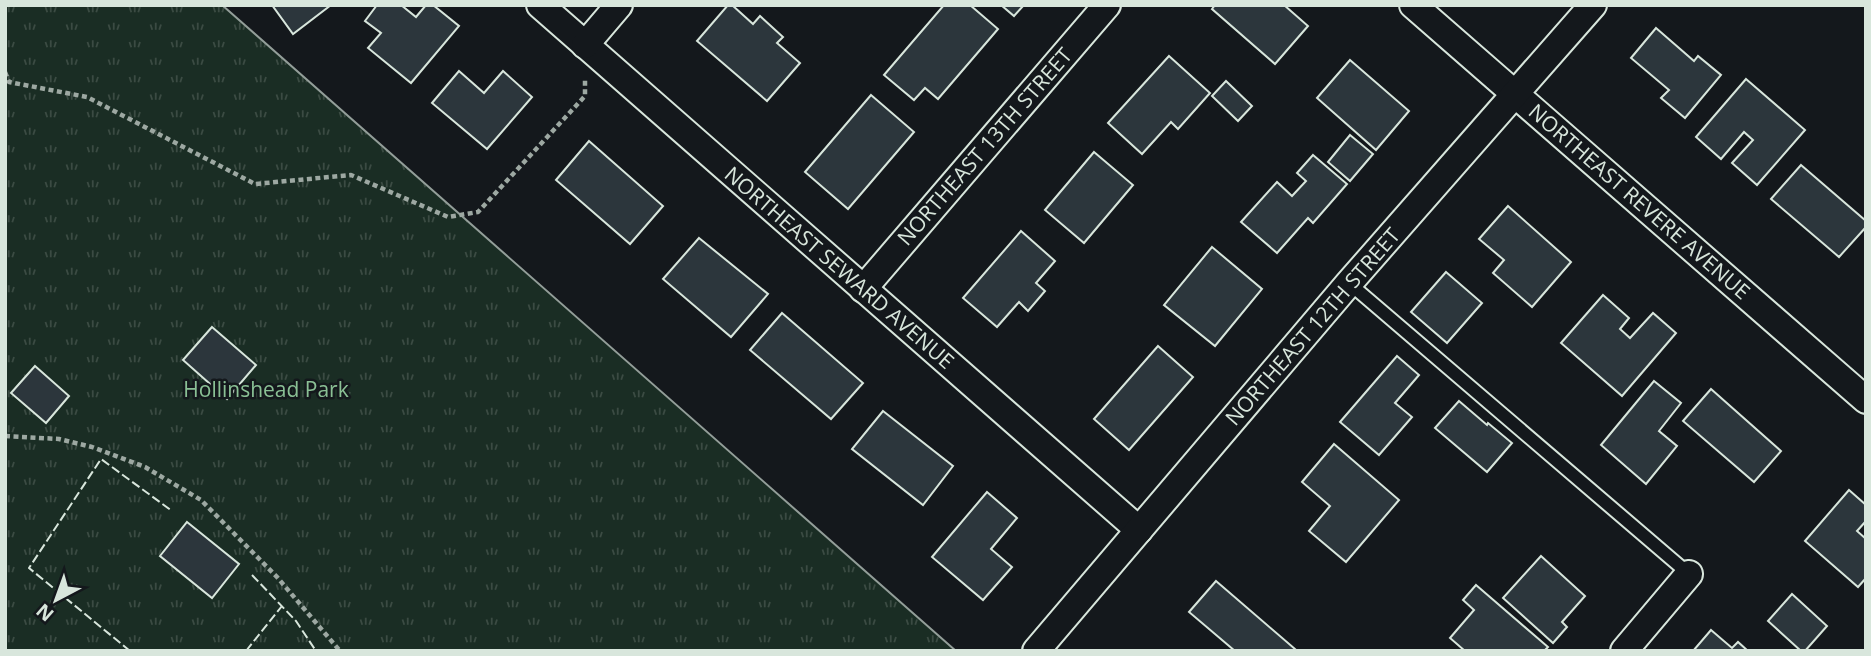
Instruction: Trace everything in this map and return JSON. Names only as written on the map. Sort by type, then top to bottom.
[{"type":"street","name":"NORTHEAST SEWARD AVENUE","points":[[540,5],[1139,530]]},
{"type":"street","points":[[584,45],[619,5]]},
{"type":"street","name":"NORTHEAST 13TH STREET","points":[[863,289],[1107,5]]},
{"type":"street","name":"NORTHEAST REVERE AVENUE","points":[[1413,5],[1866,400]]},
{"type":"street","name":"NORTHEAST 12TH STREET","points":[[1035,651],[1349,282],[1593,5]]},
{"type":"street","points":[[1623,651],[1689,574]]},
{"type":"lane","points":[[1349,282],[1689,574]]},
{"type":"path","points":[[5,72],[9,82],[87,97],[255,184],[351,175],[448,217],[478,212],[585,96],[584,45]]},
{"type":"path","points":[[5,436],[59,439],[92,447],[145,467],[201,500],[277,577],[340,651]]},
{"type":"green space","name":"Hollinshead Park","points":[[5,5],[222,5],[956,651],[5,651]]},
{"type":"building","points":[[272,5],[331,5],[293,34]]},
{"type":"building","points":[[377,5],[401,5],[416,17],[426,5],[433,5],[459,26],[411,83],[368,48],[381,33],[365,21]]},
{"type":"building","points":[[728,5],[732,5],[753,24],[760,16],[783,37],[777,43],[800,63],[767,101],[697,41]]},
{"type":"building","points":[[944,5],[970,5],[998,29],[938,99],[925,88],[914,100],[884,75]]},
{"type":"building","points":[[1001,5],[1024,5],[1014,16]]},
{"type":"building","points":[[1215,5],[1284,5],[1308,26],[1275,64],[1212,9]]},
{"type":"building","points":[[1656,28],[1694,61],[1698,56],[1721,75],[1685,118],[1661,98],[1669,90],[1631,58]]},
{"type":"building","points":[[1169,56],[1210,93],[1178,129],[1171,122],[1142,154],[1108,123]]},
{"type":"building","points":[[1350,60],[1409,111],[1376,150],[1317,98]]},
{"type":"building","points":[[459,71],[484,93],[503,71],[532,97],[487,149],[432,103]]},
{"type":"building","points":[[1746,79],[1805,130],[1757,185],[1732,163],[1753,140],[1744,132],[1721,159],[1696,137]]},
{"type":"building","points":[[1226,81],[1252,106],[1238,121],[1212,96]]},
{"type":"building","points":[[871,95],[914,132],[848,209],[805,172]]},
{"type":"building","points":[[1350,135],[1373,154],[1350,181],[1328,162]]},
{"type":"building","points":[[589,141],[663,206],[630,244],[556,180]]},
{"type":"building","points":[[1094,152],[1133,185],[1084,243],[1045,210]]},
{"type":"building","points":[[1313,155],[1347,184],[1313,223],[1308,218],[1277,253],[1241,222],[1277,182],[1292,196],[1306,181],[1297,173]]},
{"type":"building","points":[[1801,165],[1866,221],[1866,227],[1839,257],[1771,199]]},
{"type":"building","points":[[1508,206],[1571,262],[1532,307],[1493,273],[1504,260],[1479,239]]},
{"type":"building","points":[[1021,231],[1055,261],[1036,283],[1045,291],[1028,311],[1019,302],[997,327],[963,298]]},
{"type":"building","points":[[699,238],[768,294],[731,337],[663,279]]},
{"type":"building","points":[[1212,247],[1262,289],[1215,346],[1164,305]]},
{"type":"building","points":[[1446,272],[1482,303],[1447,343],[1411,312]]},
{"type":"building","points":[[1603,295],[1629,318],[1620,329],[1630,338],[1653,313],[1676,333],[1622,396],[1561,343]]},
{"type":"building","points":[[782,313],[863,383],[831,419],[750,350]]},
{"type":"building","points":[[212,327],[256,365],[227,399],[183,360]]},
{"type":"building","points":[[1158,346],[1193,377],[1129,450],[1094,419]]},
{"type":"building","points":[[1397,356],[1419,375],[1395,403],[1412,417],[1379,455],[1340,422]]},
{"type":"building","points":[[35,366],[69,396],[46,423],[11,393]]},
{"type":"building","points":[[1654,381],[1681,403],[1659,431],[1677,446],[1646,484],[1601,445]]},
{"type":"building","points":[[1711,389],[1781,451],[1754,482],[1683,421]]},
{"type":"building","points":[[1459,401],[1512,443],[1487,472],[1435,428]]},
{"type":"building","points":[[883,411],[953,466],[923,505],[852,449]]},
{"type":"building","points":[[1334,444],[1399,500],[1346,562],[1309,531],[1330,506],[1302,482]]},
{"type":"building","points":[[1849,490],[1866,505],[1866,521],[1857,531],[1866,539],[1866,578],[1858,587],[1805,541]]},
{"type":"building","points":[[987,492],[1017,518],[991,549],[1012,567],[983,600],[932,557]]},
{"type":"building","points":[[187,522],[239,564],[212,598],[160,556]]},
{"type":"building","points":[[1541,556],[1585,596],[1562,622],[1567,627],[1553,643],[1503,598]]},
{"type":"building","points":[[1216,581],[1295,649],[1235,651],[1189,612]]},
{"type":"building","points":[[1476,585],[1548,647],[1544,651],[1465,651],[1450,638],[1474,610],[1463,600]]},
{"type":"building","points":[[1792,594],[1827,626],[1805,651],[1801,651],[1768,621]]},
{"type":"building","points":[[1711,630],[1732,648],[1738,642],[1748,651],[1693,651]]},
{"type":"fence","points":[[130,651],[29,568],[101,459],[172,511]]},
{"type":"fence","points":[[252,575],[296,621],[316,651]]},
{"type":"fence","points":[[246,651],[282,606]]}]
